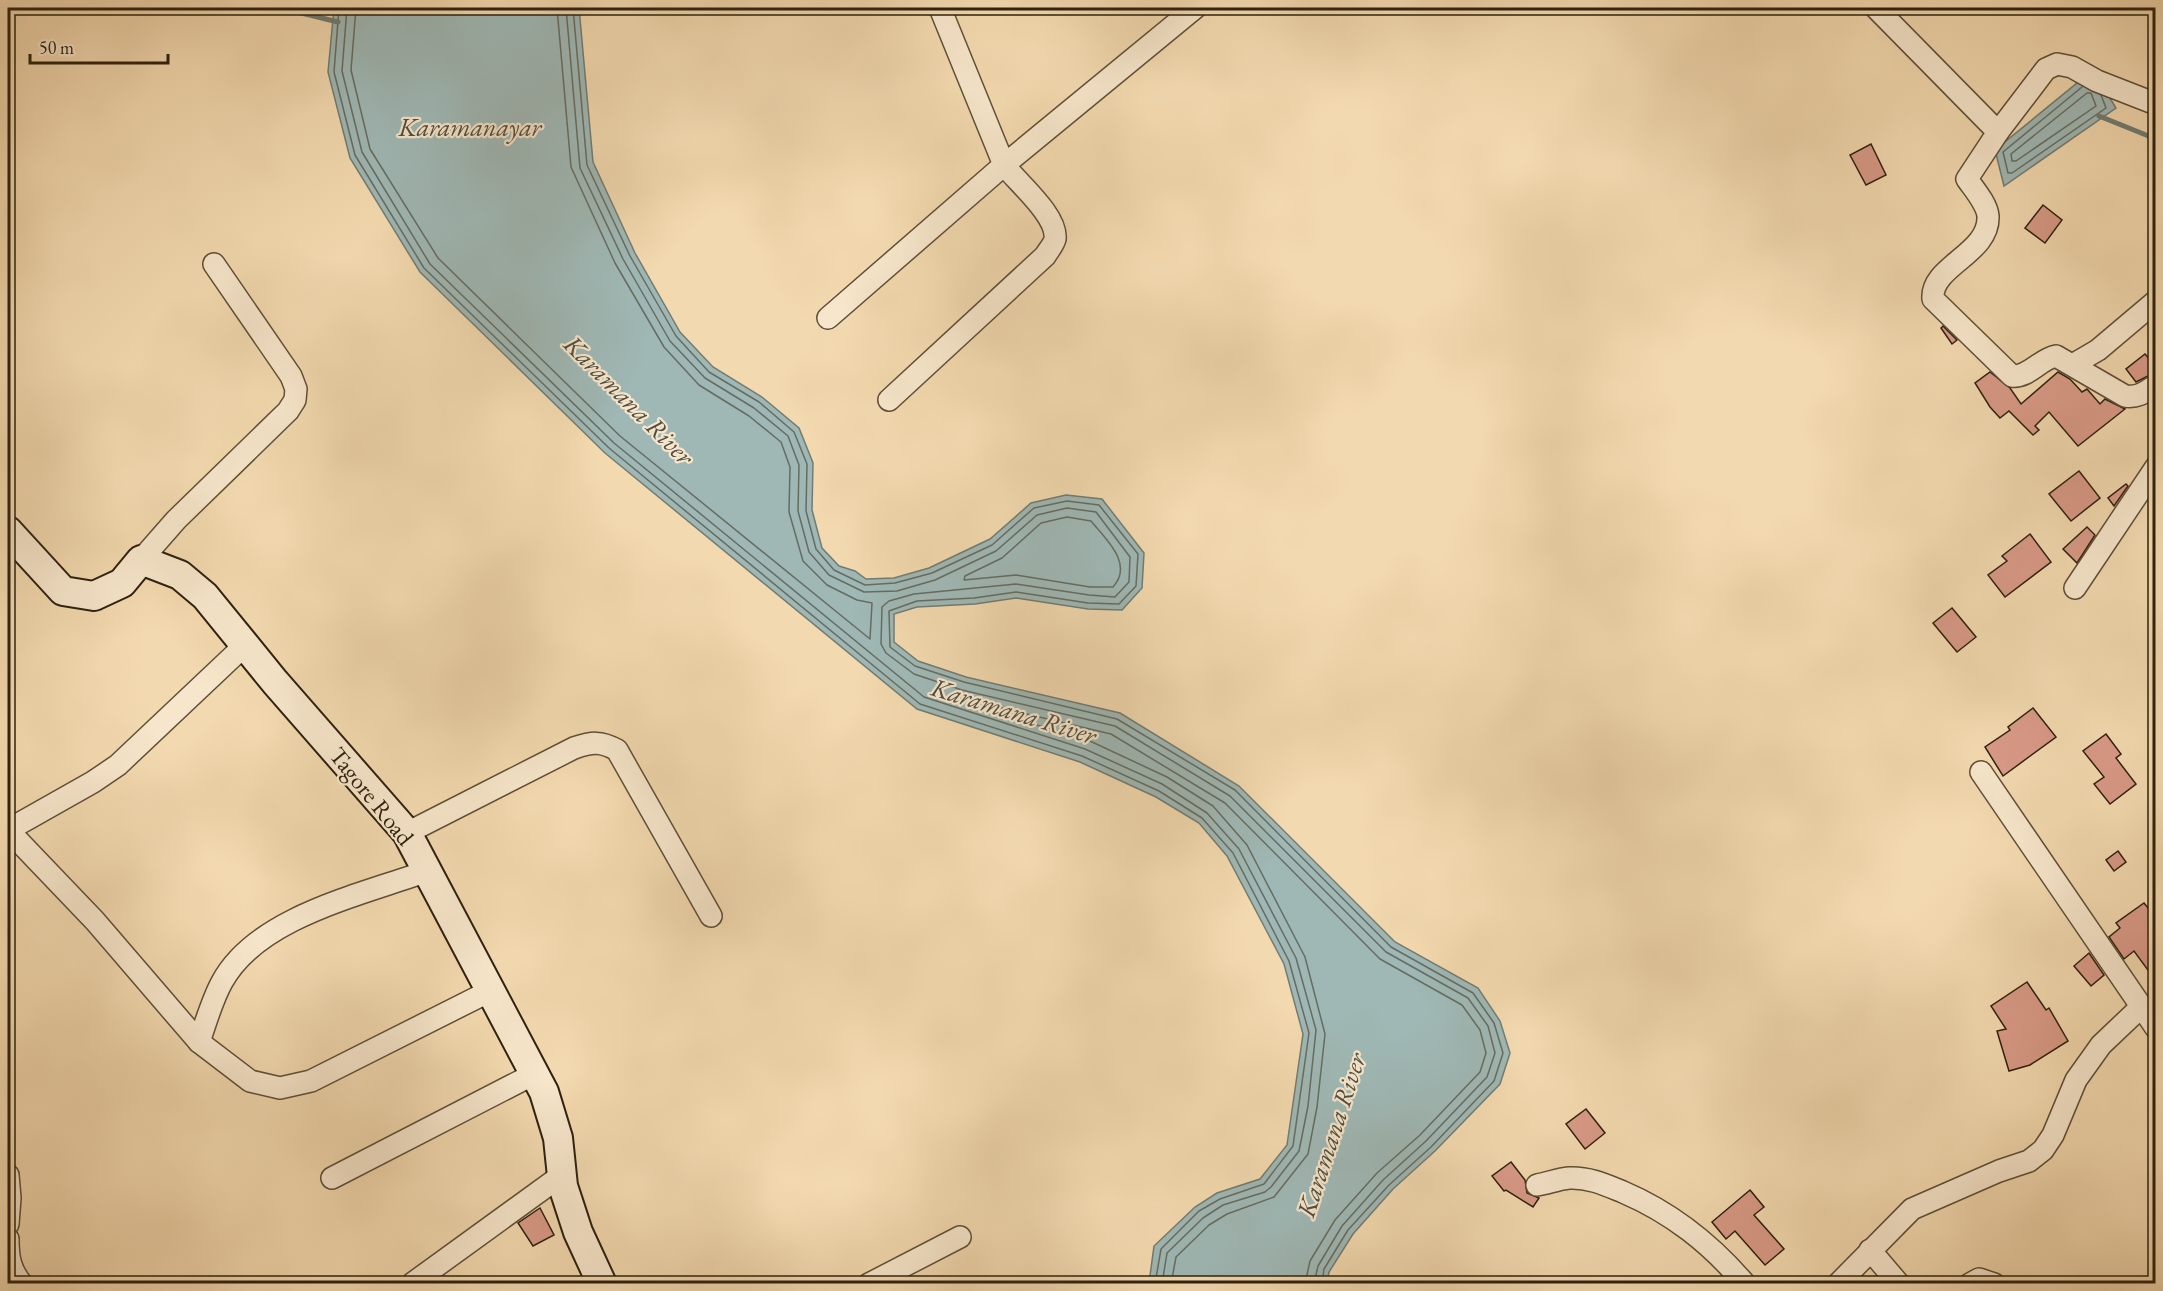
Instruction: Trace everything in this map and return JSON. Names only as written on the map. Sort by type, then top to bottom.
[{"type":"street","points":[[889,400],[1045,256],[1055,240],[1053,225],[1046,212],[1018,184],[1004,165],[940,8]]},
{"type":"street","points":[[828,318],[1004,165],[1195,8]]},
{"type":"street","points":[[1876,8],[1998,132]]},
{"type":"street","points":[[2156,104],[2097,81],[2072,67],[2057,64],[2046,69],[1998,132],[1967,179],[1988,214],[1987,226],[1979,242],[1935,284],[1933,300],[2012,376],[2025,374],[2041,361],[2056,356],[2074,364],[2125,396],[2133,397],[2156,385]]},
{"type":"street","points":[[8,531],[63,591],[94,596],[122,583],[176,520],[279,422],[295,400],[296,389],[291,376],[214,264]]},
{"type":"street","points":[[2074,364],[2098,350],[2156,301]]},
{"type":"street","points":[[2075,588],[2156,467]]},
{"type":"street","name":"Tagore Road","points":[[141,560],[180,575],[205,596],[407,833],[544,1092],[558,1138],[562,1175],[578,1232],[602,1284]]},
{"type":"street","points":[[245,645],[118,765],[93,782],[8,830],[94,921],[199,1042],[250,1081],[280,1088],[311,1081],[490,991]]},
{"type":"street","points":[[407,833],[574,748],[591,742],[605,743],[617,750],[711,916]]},
{"type":"street","points":[[1981,772],[2156,1028]]},
{"type":"street","points":[[199,1042],[222,982],[254,943],[297,918],[427,871]]},
{"type":"street","points":[[1838,1284],[1912,1209],[1999,1170],[2029,1161],[2043,1150],[2053,1135],[2076,1080],[2101,1045],[2141,1007]]},
{"type":"street","points":[[332,1178],[534,1074]]},
{"type":"street","points":[[8,1175],[10,1198],[8,1224]]},
{"type":"street","points":[[414,1283],[562,1175]]},
{"type":"street","points":[[1537,1185],[1569,1178],[1596,1181],[1653,1205],[1685,1226],[1728,1264],[1745,1284]]},
{"type":"street","points":[[868,1284],[960,1238]]},
{"type":"street","points":[[8,1239],[8,1257],[13,1273],[22,1284]]},
{"type":"street","points":[[1870,1250],[1899,1284]]},
{"type":"street","points":[[1970,1284],[1979,1279],[1994,1284]]},
{"type":"water","name":"Karamanayar","points":[[334,8],[579,8],[593,162],[635,253],[680,332],[713,367],[762,397],[799,428],[813,463],[812,510],[822,548],[839,566],[855,571],[866,579],[894,578],[929,568],[990,539],[1031,503],[1066,495],[1102,499],[1144,553],[1142,588],[1122,610],[1088,609],[1016,598],[975,604],[917,607],[894,614],[894,642],[918,661],[966,677],[1120,713],[1239,786],[1395,942],[1478,988],[1500,1021],[1510,1053],[1500,1084],[1435,1151],[1393,1189],[1353,1234],[1329,1272],[1327,1283],[1149,1283],[1154,1246],[1195,1207],[1217,1193],[1260,1179],[1287,1145],[1303,1034],[1284,964],[1227,856],[1199,823],[1156,797],[1080,762],[917,709],[605,453],[420,272],[350,158],[328,72]]},
{"type":"water","points":[[2093,70],[2116,108],[2004,186],[1995,150]]},
{"type":"building","points":[[1871,144],[1886,175],[1866,185],[1850,155]]},
{"type":"building","points":[[2043,205],[2062,220],[2045,243],[2025,228]]},
{"type":"building","points":[[1943,326],[1957,340],[1952,344],[1941,328]]},
{"type":"building","points":[[2145,354],[2156,367],[2156,372],[2136,382],[2126,369]]},
{"type":"building","points":[[1990,372],[2010,388],[2021,404],[2058,372],[2070,379],[2082,392],[2087,389],[2100,404],[2105,399],[2125,409],[2078,446],[2049,412],[2035,426],[2039,430],[2033,435],[2009,411],[2000,418],[1990,407],[1975,383]]},
{"type":"building","points":[[2079,471],[2100,498],[2071,521],[2049,494]]},
{"type":"building","points":[[2126,484],[2128,486],[2114,506],[2108,498]]},
{"type":"building","points":[[2087,527],[2095,535],[2077,563],[2063,549]]},
{"type":"building","points":[[2030,534],[2051,562],[2005,597],[1988,575],[2007,561],[2002,556]]},
{"type":"building","points":[[1952,608],[1976,637],[1957,652],[1933,623]]},
{"type":"building","points":[[2033,708],[2056,737],[2003,776],[1985,747],[2010,730],[2008,727]]},
{"type":"building","points":[[2106,734],[2121,754],[2116,758],[2136,784],[2110,804],[2094,784],[2104,777],[2083,751]]},
{"type":"building","points":[[2118,851],[2126,862],[2114,871],[2106,860]]},
{"type":"building","points":[[2144,903],[2156,918],[2156,981],[2134,951],[2124,959],[2109,937],[2120,928],[2116,923]]},
{"type":"building","points":[[2089,953],[2104,975],[2091,986],[2074,966]]},
{"type":"building","points":[[2027,982],[2046,1010],[2049,1008],[2068,1041],[2030,1065],[2009,1071],[1997,1031],[2006,1029],[1991,1006]]},
{"type":"building","points":[[1586,1109],[1605,1133],[1585,1149],[1566,1124]]},
{"type":"building","points":[[1511,1162],[1525,1180],[1527,1193],[1539,1198],[1533,1207],[1506,1190],[1504,1191],[1492,1176]]},
{"type":"building","points":[[1750,1190],[1764,1207],[1754,1215],[1784,1249],[1765,1265],[1735,1231],[1726,1239],[1712,1222]]},
{"type":"building","points":[[540,1208],[554,1235],[533,1246],[518,1223]]},
{"type":"waterway","points":[[281,8],[338,22]]},
{"type":"waterway","points":[[2099,116],[2156,139]]},
{"type":"water label","name":"Karamana River","points":[[629,400]]},
{"type":"water label","name":"Karamana River","points":[[1014,711]]},
{"type":"water label","name":"Karamana River","points":[[1331,1135]]}]
